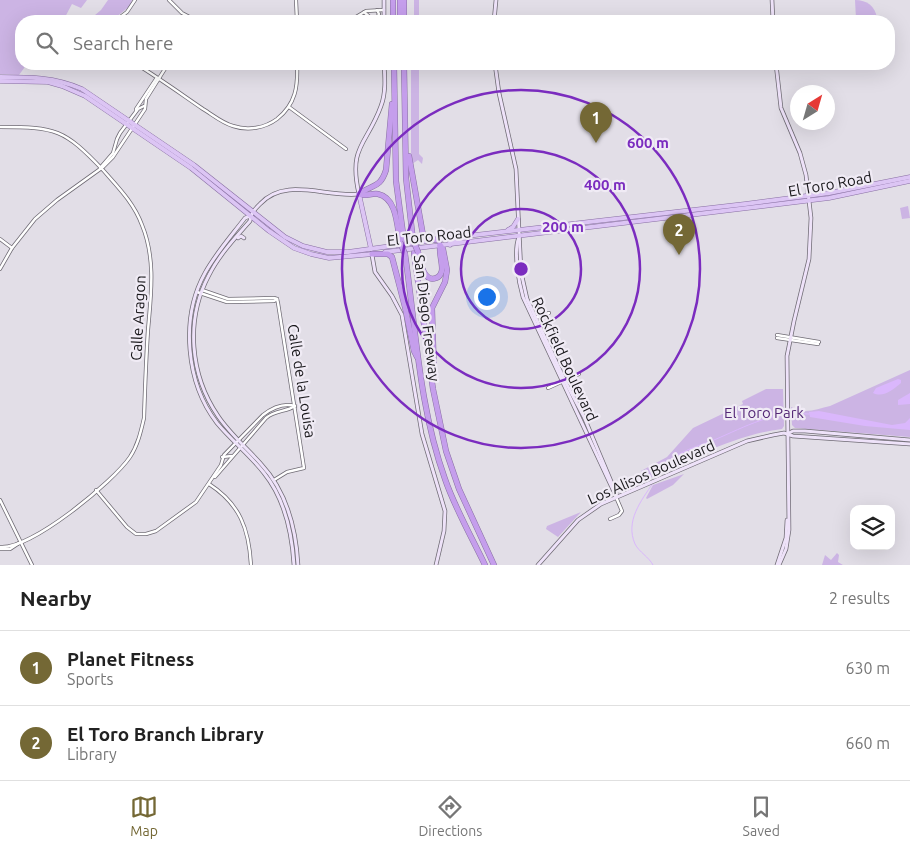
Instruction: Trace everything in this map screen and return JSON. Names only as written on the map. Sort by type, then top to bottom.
[{"type":"highway","points":[[396,0],[397,15]]},
{"type":"highway","points":[[400,15],[404,0]]},
{"type":"highway","name":"San Diego Freeway","points":[[396,70],[397,78],[394,86],[394,96],[396,181],[402,241],[406,254],[419,361],[431,432],[445,480],[485,565]]},
{"type":"highway","name":"San Diego Freeway","points":[[404,70],[406,178],[433,389],[446,451],[468,510],[494,565]]},
{"type":"highway","points":[[359,194],[376,186],[384,177],[391,107],[394,96]]},
{"type":"highway","points":[[405,128],[409,141],[412,178],[421,230],[426,238],[440,242]]},
{"type":"highway","points":[[359,194],[364,196],[371,194],[381,195],[390,202],[394,209],[402,241]]},
{"type":"highway","points":[[416,252],[424,274],[429,278],[435,278],[439,276],[442,270],[440,242]]},
{"type":"highway","points":[[433,389],[432,308],[445,282],[447,270],[440,242]]},
{"type":"highway","points":[[371,252],[388,254],[392,257],[414,350],[419,361]]},
{"type":"main road","points":[[384,0],[384,15]]},
{"type":"main road","points":[[495,15],[496,0]]},
{"type":"main road","points":[[772,0],[773,15]]},
{"type":"main road","points":[[384,70],[385,85],[382,102],[377,117],[361,145],[355,162],[355,176],[375,272],[392,296],[402,315],[422,434],[445,511],[444,531],[436,565]]},
{"type":"main road","points":[[496,70],[499,93],[516,163],[519,231]]},
{"type":"main road","points":[[777,70],[781,108],[802,158],[810,200],[810,251],[787,356],[789,495],[786,538],[778,565]]},
{"type":"main road","name":"El Toro Road","points":[[0,77],[48,78],[64,82],[88,92],[128,122]]},
{"type":"main road","name":"El Toro Road","points":[[0,81],[35,81],[62,86],[85,96],[194,165],[285,237],[308,248],[338,253],[371,252]]},
{"type":"main road","name":"El Toro Road","points":[[133,125],[191,168],[284,242],[307,253],[329,258],[440,242],[465,236],[680,211],[810,200],[910,177]]},
{"type":"main road","name":"El Toro Road","points":[[440,242],[450,245],[680,217],[809,195],[850,191],[910,181]]},
{"type":"main road","points":[[298,565],[297,547],[291,516],[274,480],[217,415],[203,390],[195,361],[194,326],[200,291],[212,269],[247,224],[253,212],[270,196],[285,190],[341,195],[359,194]]},
{"type":"main road","points":[[680,211],[680,217]]},
{"type":"main road","points":[[250,216],[245,218],[219,250],[205,273],[192,312],[189,342],[193,368],[208,409],[235,443],[264,473],[280,500],[289,525],[294,565]]},
{"type":"main road","points":[[502,232],[512,228],[518,219]]},
{"type":"main road","points":[[594,221],[594,226]]},
{"type":"main road","points":[[232,243],[239,236],[245,238],[241,231]]},
{"type":"main road","name":"Rockfield Boulevard","points":[[519,231],[523,286],[534,319],[616,497]]},
{"type":"main road","points":[[450,245],[450,242],[460,240],[465,236]]},
{"type":"main road","name":"Los Alisos Boulevard","points":[[538,564],[581,517],[601,504],[747,441],[771,435],[788,434],[793,436],[910,442]]},
{"type":"street","points":[[123,15],[135,0]]},
{"type":"street","points":[[169,0],[185,15]]},
{"type":"street","points":[[296,0],[297,15]]},
{"type":"street","points":[[359,15],[369,9],[384,10]]},
{"type":"street","points":[[376,10],[378,15]]},
{"type":"street","points":[[364,12],[367,15]]},
{"type":"street","points":[[146,70],[223,122],[236,127],[256,128],[276,120],[289,107],[296,90],[297,70]]},
{"type":"street","points":[[0,269],[23,232],[42,213],[113,157],[145,109],[146,99],[164,70]]},
{"type":"street","points":[[136,111],[156,79],[159,78]]},
{"type":"street","points":[[100,168],[113,153],[117,139],[132,116],[141,107],[145,106]]},
{"type":"street","points":[[289,107],[346,149]]},
{"type":"street","points":[[132,116],[137,120]]},
{"type":"street","name":"Calle Aragon","points":[[0,127],[41,128],[56,132],[78,145],[125,194],[136,211],[146,237],[152,272],[144,418],[136,447],[126,463],[114,476],[56,524],[10,548],[0,548]]},
{"type":"street","points":[[116,143],[121,143],[126,137],[126,131],[123,129]]},
{"type":"street","points":[[0,239],[12,248]]},
{"type":"street","name":"Calle de la Louisa","points":[[200,291],[230,302],[274,301],[277,299],[304,468],[287,472],[274,480]]},
{"type":"street","points":[[534,319],[549,313]]},
{"type":"street","points":[[777,337],[819,343]]},
{"type":"street","points":[[548,388],[579,374]]},
{"type":"street","points":[[96,490],[127,527],[136,534],[146,534],[156,530],[192,506],[201,497],[221,465],[222,457],[268,411],[280,406],[295,406]]},
{"type":"street","points":[[212,478],[270,414],[295,406]]},
{"type":"street","points":[[222,457],[232,456]]},
{"type":"street","points":[[209,484],[228,498],[239,514],[244,526],[251,565]]},
{"type":"street","name":"Rockfield Boulevard","points":[[610,519],[622,511],[616,497]]},
{"type":"street","points":[[0,500],[32,565]]},
{"type":"green space","points":[[0,0],[87,0],[81,8],[72,4],[66,15],[15,15],[15,70],[23,70],[19,75],[0,74]]},
{"type":"green space","points":[[108,0],[132,0],[130,6],[119,15],[95,15]]},
{"type":"green space","points":[[414,0],[419,0],[419,15],[414,15]]},
{"type":"green space","points":[[855,0],[870,4],[876,15],[856,15]]},
{"type":"green space","points":[[411,70],[419,70],[419,154],[423,158],[422,164],[418,160],[412,164]]},
{"type":"green space","points":[[908,206],[910,218],[902,219],[900,208]]},
{"type":"green space","points":[[910,370],[910,437],[795,428],[792,425],[791,407],[806,411],[830,406]]},
{"type":"green space","name":"El Toro Park","points":[[766,389],[783,389],[784,426],[782,429],[730,442],[645,481],[641,471],[667,457],[693,428],[743,404],[742,401]]},
{"type":"green space","points":[[684,474],[673,485],[646,498],[653,485]]},
{"type":"green space","points":[[581,512],[558,537],[546,529],[547,526]]},
{"type":"green space","points":[[837,553],[839,555],[838,562],[843,565],[822,565],[825,555],[831,560]]},
{"type":"shaded area","points":[[898,379],[901,380],[901,383],[891,391],[880,395],[873,393],[876,388]]},
{"type":"shaded area","points":[[910,393],[910,404],[898,405],[898,400]]},
{"type":"shaded area","points":[[819,411],[892,425],[905,423],[910,418],[910,430],[865,426],[810,417],[809,412]]},
{"type":"waterway","points":[[655,480],[669,461],[689,449],[771,417],[809,414]]},
{"type":"waterway","points":[[653,483],[633,519],[632,536],[639,550],[653,565]]},
{"type":"place","name":"Planet Fitness","points":[[596,143]]},
{"type":"place","name":"El Toro Branch Library","points":[[679,255]]}]
